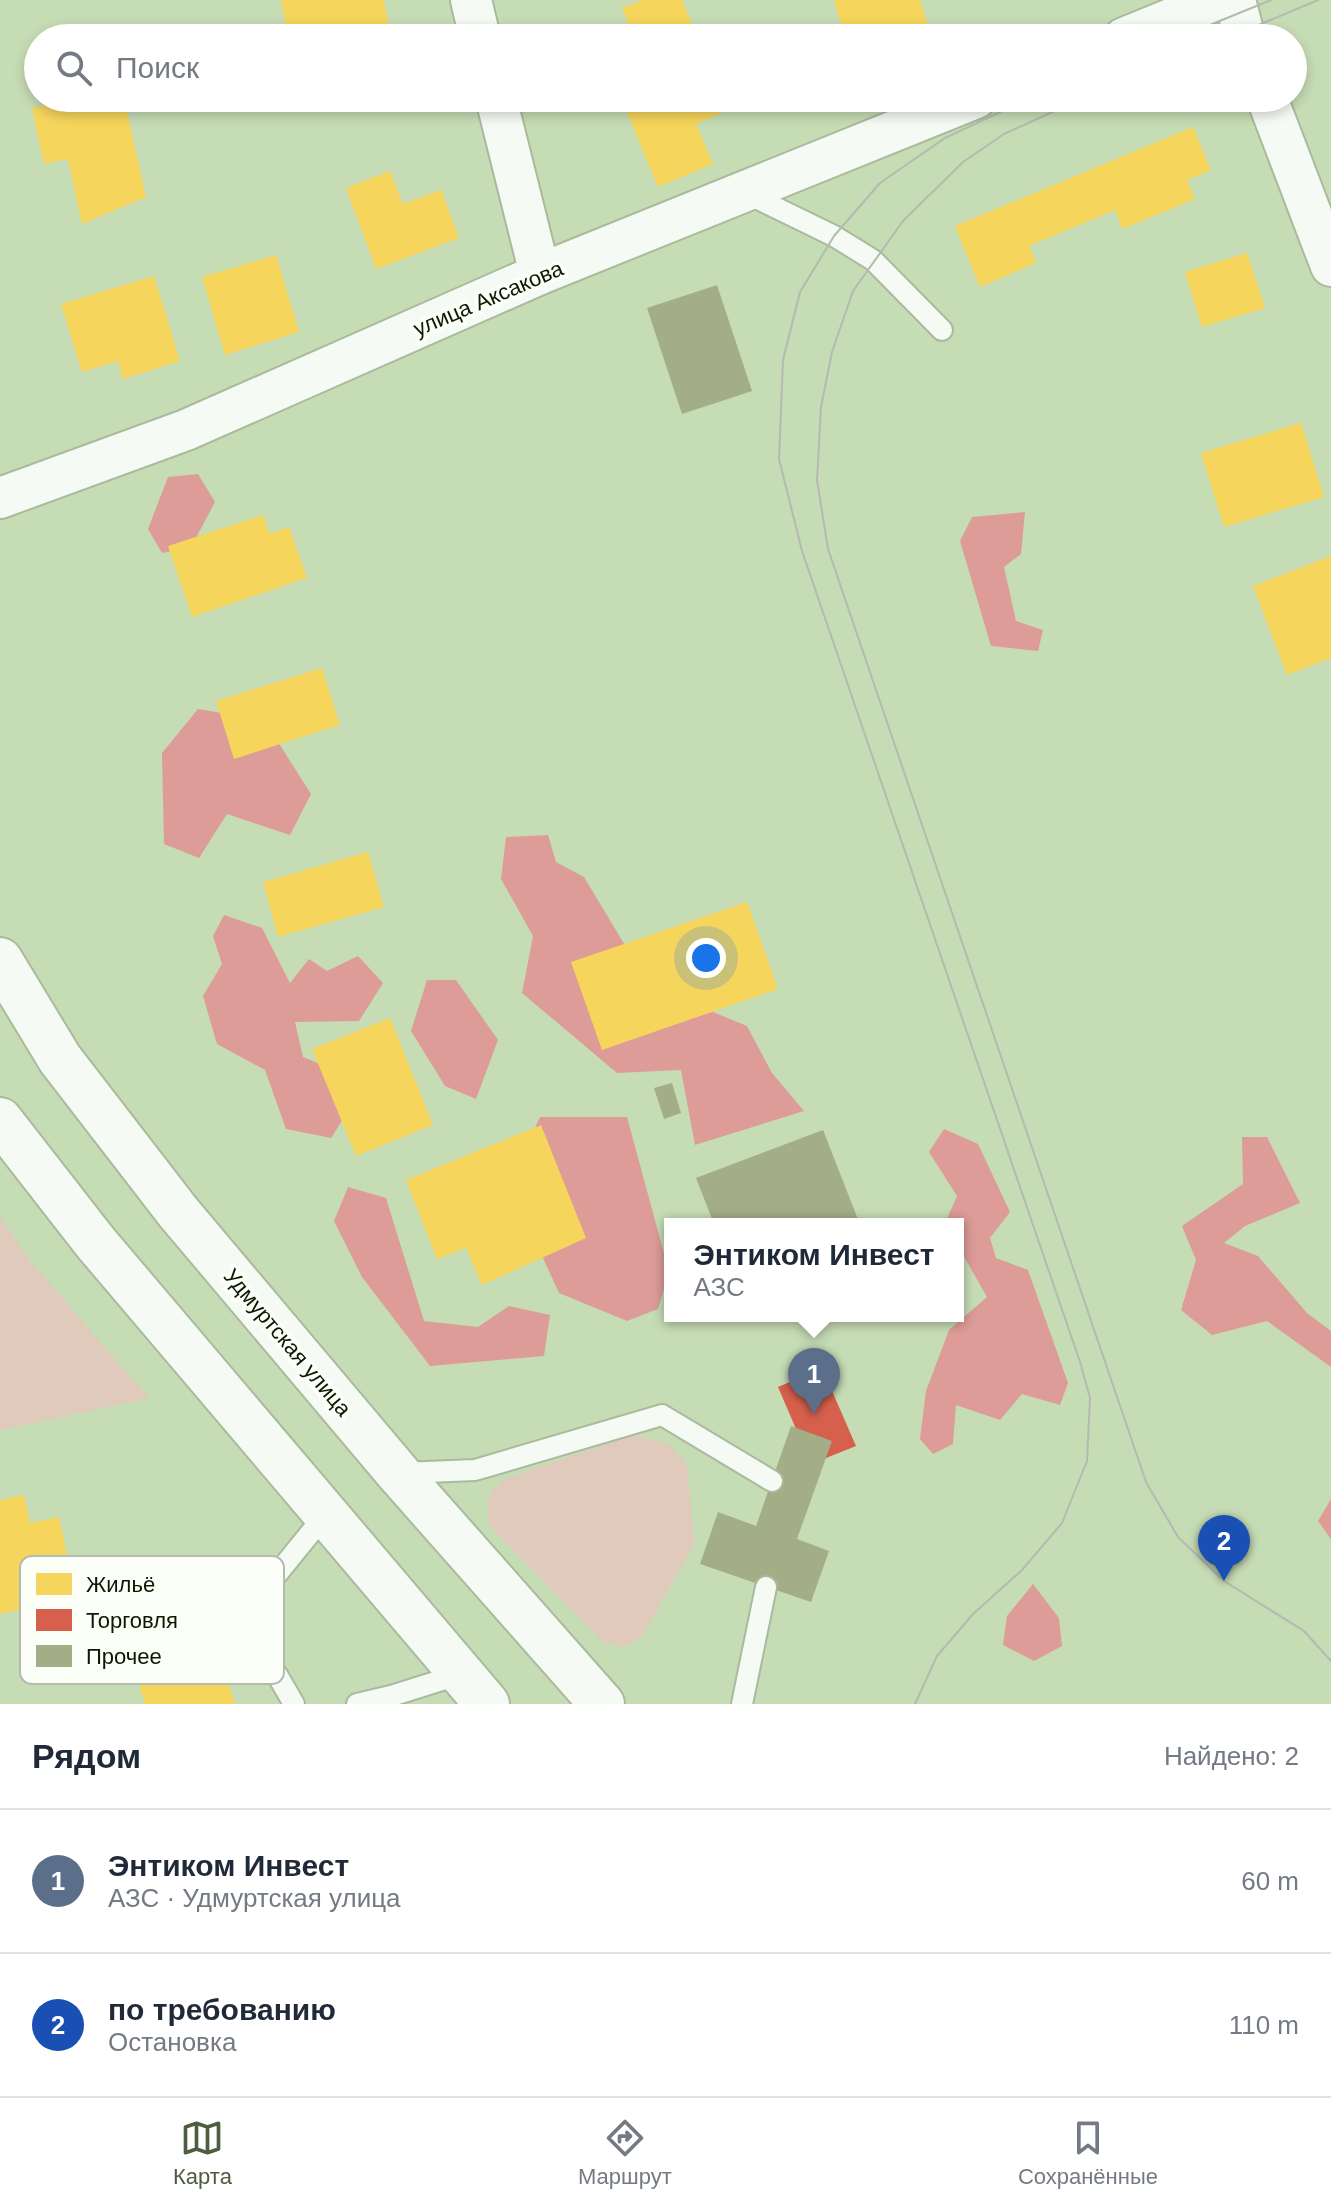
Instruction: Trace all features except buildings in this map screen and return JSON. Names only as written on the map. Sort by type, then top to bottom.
[{"type":"main road","name":"Удмуртская улица","points":[[0,960],[60,1059],[178,1212],[398,1473],[602,1704]]},
{"type":"main road","points":[[0,1120],[95,1242],[474,1689]]},
{"type":"street","points":[[471,0],[477,24]]},
{"type":"street","points":[[1158,24],[1217,0]]},
{"type":"street","points":[[1235,0],[1241,24]]},
{"type":"street","points":[[500,112],[540,274]]},
{"type":"street","name":"улица Аксакова","points":[[0,498],[186,430],[540,274],[941,112]]},
{"type":"street","points":[[1272,112],[1331,266]]},
{"type":"lane","points":[[744,192],[834,236],[873,260],[942,330]]},
{"type":"lane","points":[[398,1473],[475,1470],[662,1415],[772,1481]]},
{"type":"lane","points":[[284,1566],[325,1515]]},
{"type":"lane","points":[[742,1704],[766,1587]]},
{"type":"lane","points":[[282,1684],[294,1704]]},
{"type":"lane","points":[[357,1704],[391,1696],[474,1689]]},
{"type":"shaded area","points":[[198,474],[215,502],[191,547],[162,553],[148,529],[168,477]]},
{"type":"shaded area","points":[[1025,512],[1021,554],[1004,567],[1016,621],[1043,630],[1038,651],[991,646],[960,541],[972,517]]},
{"type":"shaded area","points":[[198,709],[264,720],[311,794],[290,835],[227,814],[199,858],[164,844],[162,753]]},
{"type":"shaded area","points":[[548,835],[556,862],[584,877],[626,947],[653,1025],[713,1012],[747,1026],[772,1073],[804,1111],[695,1145],[681,1070],[617,1073],[522,993],[533,936],[501,879],[506,837]]},
{"type":"shaded area","points":[[224,915],[262,928],[290,983],[309,959],[327,971],[358,956],[383,983],[359,1021],[295,1022],[303,1057],[335,1070],[350,1108],[331,1138],[286,1129],[265,1070],[217,1044],[203,996],[222,964],[213,936]]},
{"type":"shaded area","points":[[427,980],[456,980],[498,1040],[476,1099],[445,1086],[411,1031]]},
{"type":"shaded area","points":[[540,1117],[627,1117],[664,1254],[664,1289],[658,1309],[627,1321],[559,1293],[534,1238],[523,1154]]},
{"type":"shaded area","points":[[944,1129],[978,1144],[1010,1212],[990,1238],[996,1258],[1028,1270],[1068,1383],[1060,1405],[1022,1394],[1000,1420],[956,1405],[953,1444],[933,1454],[920,1439],[926,1391],[949,1330],[958,1322],[964,1322],[964,1317],[987,1297],[964,1257],[964,1218],[947,1218],[957,1196],[929,1152]]},
{"type":"shaded area","points":[[1242,1137],[1267,1137],[1300,1203],[1245,1226],[1224,1243],[1258,1256],[1307,1313],[1331,1331],[1331,1367],[1267,1321],[1212,1335],[1181,1310],[1196,1260],[1182,1226],[1243,1184]]},
{"type":"shaded area","points":[[348,1187],[386,1198],[424,1321],[478,1327],[509,1306],[550,1315],[544,1356],[430,1366],[362,1277],[334,1221]]},
{"type":"shaded area","points":[[0,1217],[30,1261],[149,1398],[0,1430]]},
{"type":"shaded area","points":[[633,1435],[669,1444],[687,1464],[694,1544],[643,1635],[624,1647],[603,1642],[489,1525],[488,1497],[502,1480]]},
{"type":"shaded area","points":[[1331,1499],[1331,1539],[1318,1521]]},
{"type":"shaded area","points":[[1033,1584],[1059,1618],[1062,1646],[1034,1661],[1003,1645],[1007,1616]]},
{"type":"tram line","points":[[1212,24],[1271,0]]},
{"type":"tram line","points":[[1261,24],[1318,0]]},
{"type":"tram line","points":[[915,1704],[937,1656],[973,1614],[1022,1570],[1062,1523],[1087,1461],[1090,1398],[802,551],[779,459],[783,360],[800,292],[834,236],[880,183],[945,138],[1000,112]]},
{"type":"tram line","points":[[1052,112],[1004,134],[963,162],[903,221],[853,291],[832,352],[821,407],[817,480],[828,549],[1146,1482],[1178,1537],[1224,1581],[1304,1631],[1331,1661]]},
{"type":"place","name":"Энтиком Инвест","points":[[814,1414]]},
{"type":"place","name":"по требованию","points":[[1224,1581]]}]
